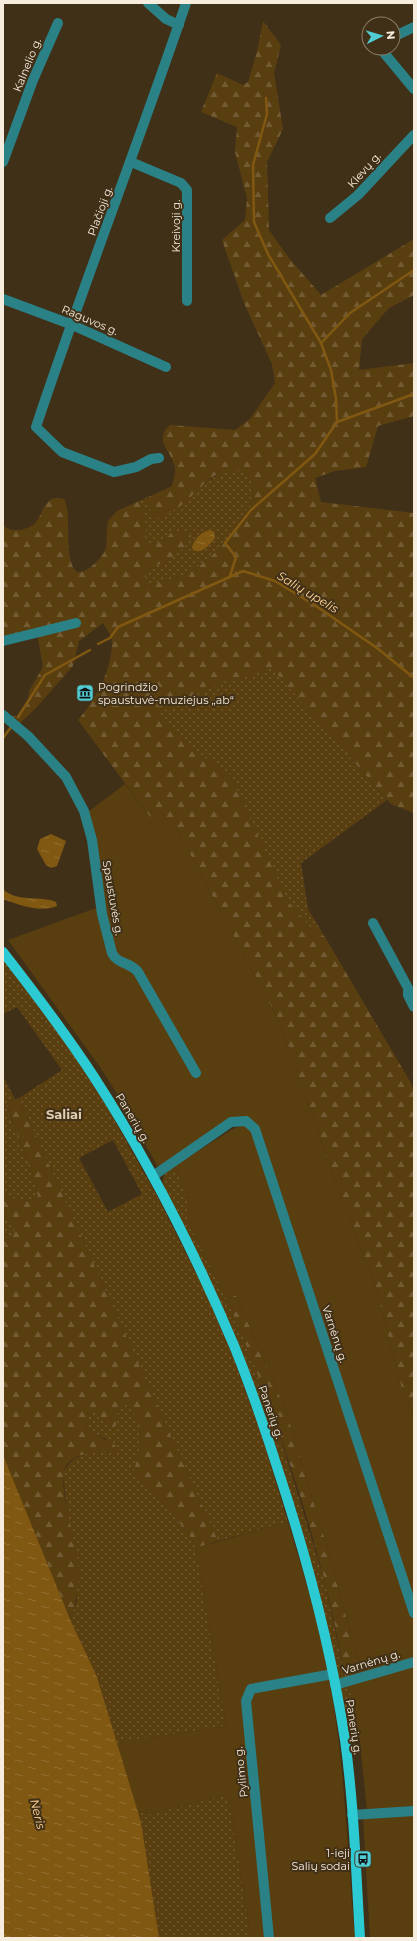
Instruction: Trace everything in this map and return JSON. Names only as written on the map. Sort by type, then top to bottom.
[{"type":"main road","name":"Panerių g.","points":[[3,952],[62,1029],[95,1078],[153,1176],[208,1286],[236,1350],[262,1421],[295,1523],[315,1594],[333,1674],[346,1748],[360,1938]]},
{"type":"street","points":[[148,3],[166,19],[179,24]]},
{"type":"street","name":"Plačioji g.","points":[[159,458],[151,459],[136,467],[114,472],[62,452],[36,427],[70,324],[131,162],[186,3]]},
{"type":"street","name":"Kalnelio g.","points":[[3,162],[33,80],[58,23]]},
{"type":"street","points":[[401,33],[414,27]]},
{"type":"street","points":[[387,56],[414,89]]},
{"type":"street","name":"Klevų g.","points":[[330,218],[358,195],[414,135]]},
{"type":"street","name":"Kreivoji g.","points":[[131,162],[181,183],[187,190],[187,301]]},
{"type":"street","name":"Raguvos g.","points":[[3,299],[70,324],[166,367]]},
{"type":"street","points":[[3,641],[76,623]]},
{"type":"street","name":"Spaustuvės g.","points":[[3,714],[14,723],[66,777],[84,811],[92,840],[102,914],[112,953],[115,959],[128,963],[138,972],[196,1073]]},
{"type":"street","points":[[373,923],[408,988],[408,995],[414,1007]]},
{"type":"street","name":"Varnėnų g.","points":[[153,1176],[231,1122],[246,1121],[255,1129],[414,1613]]},
{"type":"street","name":"Varnėnų g.","points":[[335,1685],[414,1662]]},
{"type":"street","name":"Pylimo g.","points":[[269,1938],[246,1700],[251,1689],[333,1674]]},
{"type":"street","points":[[352,1815],[414,1811]]},
{"type":"green space","points":[[263,21],[281,45],[274,73],[283,129],[267,162],[269,230],[289,258],[321,295],[414,239],[414,295],[389,308],[362,339],[359,370],[414,363],[414,416],[378,426],[366,467],[335,471],[315,478],[321,502],[414,513],[414,813],[391,804],[272,668],[211,687],[159,713],[196,752],[230,774],[287,900],[310,927],[325,937],[411,1083],[414,1091],[414,1414],[401,1386],[377,1291],[327,1158],[281,1025],[175,826],[150,817],[78,720],[91,703],[102,684],[109,663],[112,640],[103,623],[79,641],[73,666],[35,709],[20,723],[8,715],[18,717],[28,701],[29,691],[43,667],[37,633],[3,641],[3,525],[6,528],[13,530],[21,530],[29,527],[35,523],[49,501],[54,498],[64,499],[67,506],[68,515],[70,557],[77,572],[82,572],[92,566],[103,555],[106,545],[108,521],[117,511],[139,501],[145,516],[146,540],[150,544],[163,540],[173,531],[187,531],[191,535],[185,547],[173,557],[146,571],[146,579],[151,585],[183,575],[206,561],[233,532],[254,498],[251,480],[242,470],[231,470],[209,479],[181,506],[154,520],[146,498],[172,486],[175,467],[163,441],[165,431],[170,425],[235,430],[250,419],[275,383],[272,364],[244,303],[222,240],[245,220],[247,198],[235,152],[237,127],[201,112],[217,73],[243,85],[248,82],[257,52]]},
{"type":"green space","points":[[227,469],[242,470],[251,480],[254,498],[233,532],[216,552],[195,569],[183,575],[151,585],[146,579],[146,571],[183,549],[191,535],[187,531],[174,531],[163,540],[150,544],[146,540],[145,516],[139,501],[146,498],[154,520],[203,484]]},
{"type":"green space","points":[[272,667],[387,800],[301,863],[308,909],[325,937],[310,927],[287,900],[230,774],[196,752],[158,713],[211,687]]},
{"type":"green space","points":[[125,784],[150,817],[161,811],[175,826],[281,1025],[327,1158],[377,1291],[401,1386],[414,1414],[414,1606],[258,1127],[242,1117],[158,1167],[119,1097],[100,1067],[8,940],[99,907],[88,812]]},
{"type":"green space","points":[[3,960],[68,1046],[108,1109],[156,1194],[205,1291],[233,1357],[260,1431],[288,1522],[218,1541],[19,1098],[62,1070],[17,1007],[3,1014]],"holes":[[[113,1140],[142,1194],[108,1212],[79,1158]]]},
{"type":"green space","points":[[3,1076],[15,1099],[10,1101],[7,1107],[36,1186],[38,1198],[29,1201],[3,1197]]},
{"type":"green space","points":[[19,1098],[218,1541],[196,1548],[190,1536],[151,1488],[143,1484],[134,1471],[139,1452],[140,1434],[136,1417],[131,1410],[123,1402],[119,1406],[115,1429],[110,1429],[96,1411],[89,1416],[86,1428],[92,1433],[115,1445],[117,1451],[91,1453],[79,1456],[68,1463],[64,1470],[64,1495],[79,1568],[77,1590],[70,1619],[3,1455],[3,1236],[9,1240],[14,1235],[14,1227],[3,1213],[3,1197],[29,1201],[38,1198],[36,1186],[7,1106],[10,1101]]},
{"type":"green space","points":[[241,1126],[247,1126],[252,1131],[414,1620],[414,1659],[362,1674],[326,1543],[286,1410],[236,1295],[227,1299],[188,1221],[188,1199],[175,1166],[233,1129]]},
{"type":"green space","points":[[175,1166],[188,1199],[188,1221],[227,1299],[256,1367],[281,1440],[325,1582],[345,1677],[348,1678],[338,1679],[318,1588],[298,1516],[277,1453],[162,1185],[164,1175]]},
{"type":"green space","points":[[3,1213],[14,1227],[14,1235],[9,1240],[3,1236]]},
{"type":"green space","points":[[236,1295],[286,1410],[326,1543],[362,1674],[345,1677],[328,1594],[305,1510],[269,1403],[227,1299]]},
{"type":"green space","points":[[123,1402],[136,1417],[139,1426],[139,1452],[134,1471],[143,1484],[151,1488],[190,1536],[196,1548],[226,1726],[117,1743],[97,1677],[70,1619],[77,1600],[63,1474],[71,1462],[82,1455],[95,1452],[109,1453],[106,1439],[92,1433],[86,1428],[89,1416],[96,1411],[110,1429],[115,1429],[119,1406]]},
{"type":"green space","points":[[288,1522],[316,1619],[329,1678],[339,1743],[355,1938],[251,1938],[228,1794],[148,1814],[137,1810],[117,1743],[226,1726],[196,1548]]},
{"type":"green space","points":[[414,1664],[414,1808],[367,1810],[360,1743],[349,1685]]},
{"type":"green space","points":[[349,1685],[359,1737],[350,1736],[348,1734],[341,1688]]},
{"type":"green space","points":[[228,1794],[251,1938],[159,1938],[141,1822],[137,1810],[148,1814]]},
{"type":"green space","points":[[414,1814],[414,1938],[370,1938],[363,1817]]},
{"type":"water","points":[[210,530],[214,532],[215,538],[213,541],[202,550],[193,550],[192,547],[197,538],[204,532]]},
{"type":"water","points":[[51,834],[66,841],[57,866],[51,868],[46,865],[37,849],[40,839]]},
{"type":"water","points":[[3,889],[15,896],[50,900],[56,902],[57,906],[44,909],[16,904],[3,899]]},
{"type":"water","name":"Neris","points":[[3,1455],[70,1619],[97,1677],[141,1822],[159,1938],[3,1938]]},
{"type":"waterway","points":[[230,576],[236,557],[225,543],[251,510],[315,454],[337,422],[336,399],[331,370],[321,343],[268,254],[254,222],[253,165],[267,114],[266,98]]},
{"type":"waterway","points":[[321,343],[350,313],[414,270]]},
{"type":"waterway","points":[[337,422],[414,394]]},
{"type":"waterway","name":"Salių upelis","points":[[98,644],[110,638],[118,627],[243,571],[275,581],[316,606],[377,648],[414,678]]},
{"type":"waterway","name":"Salių upelis","points":[[18,717],[45,675],[90,650]]},
{"type":"waterway","name":"Salių upelis","points":[[3,738],[12,726]]},
{"type":"place","name":"Pogrindžio spaustuvė-muziejus „ab“","points":[[85,693]]},
{"type":"place","name":"1-ieji Salių sodai","points":[[363,1859]]},
{"type":"district","name":"Saliai","points":[[64,1114]]}]
